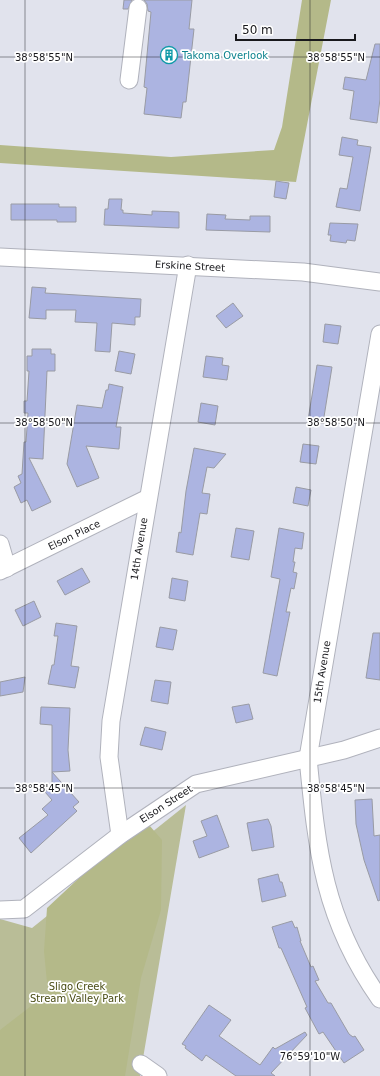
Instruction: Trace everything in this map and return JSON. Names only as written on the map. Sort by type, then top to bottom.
[{"type":"street","points":[[129,80],[138,8]]},
{"type":"street","name":"Erskine Street","points":[[0,257],[188,265],[304,272],[380,282]]},
{"type":"street","name":"14th Avenue","points":[[120,834],[109,757],[111,721],[188,265]]},
{"type":"street","name":"15th Avenue","points":[[377,990],[349,948],[332,909],[325,885],[315,824],[308,758],[380,334]]},
{"type":"street","name":"Elson Place","points":[[3,570],[148,498]]},
{"type":"street","points":[[0,544],[3,570]]},
{"type":"street","name":"Elson Street","points":[[0,910],[24,909],[120,834],[196,784],[344,750],[380,738]]},
{"type":"street","points":[[141,1064],[158,1076]]},
{"type":"green space","points":[[302,0],[331,0],[296,182],[0,163],[0,145],[171,157],[274,150],[282,127]]},
{"type":"green space","name":"Sligo Creek Stream Valley Park","points":[[186,805],[140,1076],[0,1076],[0,919],[32,928]]},
{"type":"green space","name":"Sligo Creek Stream Valley Park","points":[[143,818],[162,840],[161,910],[141,978],[125,1076],[0,1076],[0,1030],[48,993],[44,951],[47,908]]},
{"type":"building","points":[[124,0],[132,0],[128,9],[123,9]]},
{"type":"building","name":"Takoma Overlook","points":[[144,0],[192,0],[189,29],[194,29],[186,102],[183,102],[181,118],[144,114],[147,88],[144,87],[151,12],[148,11],[147,4]]},
{"type":"building","points":[[375,44],[380,44],[380,99],[377,123],[350,119],[354,91],[343,89],[345,77],[366,80]]},
{"type":"building","points":[[342,137],[358,140],[357,145],[371,147],[360,211],[336,207],[340,188],[347,189],[353,157],[339,155]]},
{"type":"building","points":[[276,181],[289,183],[286,199],[274,197]]},
{"type":"building","points":[[109,199],[122,199],[121,210],[123,210],[123,213],[152,215],[152,211],[179,212],[179,228],[104,225],[105,209],[108,209]]},
{"type":"building","points":[[11,204],[59,204],[59,207],[76,207],[76,222],[57,222],[57,220],[11,220]]},
{"type":"building","points":[[207,214],[226,215],[225,219],[250,220],[250,216],[270,216],[270,232],[206,230]]},
{"type":"building","points":[[330,223],[358,224],[355,241],[347,240],[346,243],[330,241],[331,235],[328,235]]},
{"type":"building","points":[[32,287],[46,288],[45,293],[141,299],[140,317],[135,317],[135,325],[112,323],[110,352],[95,351],[97,323],[75,322],[76,310],[46,310],[46,319],[29,318]]},
{"type":"building","points":[[233,303],[243,316],[226,328],[216,316]]},
{"type":"building","points":[[325,324],[341,326],[338,344],[323,342]]},
{"type":"building","points":[[32,349],[51,349],[51,354],[55,354],[55,371],[47,371],[43,459],[29,458],[51,502],[32,511],[27,500],[21,503],[14,487],[21,483],[18,476],[22,474],[28,413],[24,413],[24,401],[27,401],[29,371],[27,371],[27,356],[32,356]]},
{"type":"building","points":[[119,351],[135,354],[131,374],[115,371]]},
{"type":"building","points":[[206,356],[223,358],[222,365],[229,366],[227,380],[203,377]]},
{"type":"building","points":[[317,365],[332,367],[323,423],[308,420]]},
{"type":"building","points":[[109,384],[123,387],[116,427],[121,427],[119,449],[86,446],[99,478],[77,487],[67,464],[77,405],[102,408]]},
{"type":"building","points":[[201,403],[218,406],[215,425],[198,422]]},
{"type":"building","points":[[303,444],[319,446],[316,464],[300,462]]},
{"type":"building","points":[[194,448],[226,454],[214,468],[207,467],[202,493],[210,494],[207,514],[200,513],[193,555],[176,552],[179,532],[181,533],[186,491]]},
{"type":"building","points":[[296,487],[311,490],[308,506],[293,503]]},
{"type":"building","points":[[236,528],[254,531],[249,560],[231,557]]},
{"type":"building","points":[[279,528],[304,533],[302,549],[295,548],[293,572],[297,573],[294,589],[291,588],[286,612],[290,612],[277,676],[263,673],[280,579],[271,577]]},
{"type":"building","points":[[82,568],[90,582],[65,595],[57,581]]},
{"type":"building","points":[[172,578],[188,581],[185,601],[169,598]]},
{"type":"building","points":[[34,601],[41,617],[23,626],[15,610]]},
{"type":"building","points":[[56,623],[77,626],[71,666],[79,667],[75,688],[48,684],[52,665],[54,665],[58,636],[54,636]]},
{"type":"building","points":[[160,627],[177,630],[173,650],[156,647]]},
{"type":"building","points":[[373,633],[380,633],[380,680],[366,678]]},
{"type":"building","points":[[25,677],[23,692],[0,696],[0,682]]},
{"type":"building","points":[[155,680],[171,682],[168,704],[151,701]]},
{"type":"building","points":[[249,704],[253,719],[236,723],[232,707]]},
{"type":"building","points":[[41,707],[70,708],[68,750],[70,771],[52,772],[52,725],[40,724]]},
{"type":"building","points":[[145,727],[166,732],[162,750],[140,745]]},
{"type":"building","points":[[52,772],[79,802],[73,807],[77,811],[31,853],[19,838],[48,815],[42,809],[52,800],[45,792],[52,786]]},
{"type":"building","points":[[372,799],[374,836],[380,835],[380,900],[378,901],[364,860],[356,824],[355,800]]},
{"type":"building","points":[[217,815],[229,847],[199,858],[193,841],[207,836],[201,821]]},
{"type":"building","points":[[268,819],[271,826],[274,847],[252,851],[247,823]]},
{"type":"building","points":[[278,874],[286,896],[262,902],[258,879]]},
{"type":"building","points":[[292,921],[295,928],[297,927],[300,941],[311,967],[313,966],[319,980],[315,981],[328,1003],[331,1003],[349,1034],[353,1037],[355,1036],[364,1050],[344,1063],[323,1032],[319,1034],[305,1008],[307,1007],[281,948],[279,948],[272,927]]},
{"type":"building","points":[[209,1005],[231,1020],[219,1036],[260,1065],[273,1047],[275,1049],[305,1032],[307,1035],[271,1073],[275,1076],[236,1076],[206,1055],[202,1061],[182,1044]]},
{"type":"place","name":"Takoma Overlook","points":[[169,55]]}]
